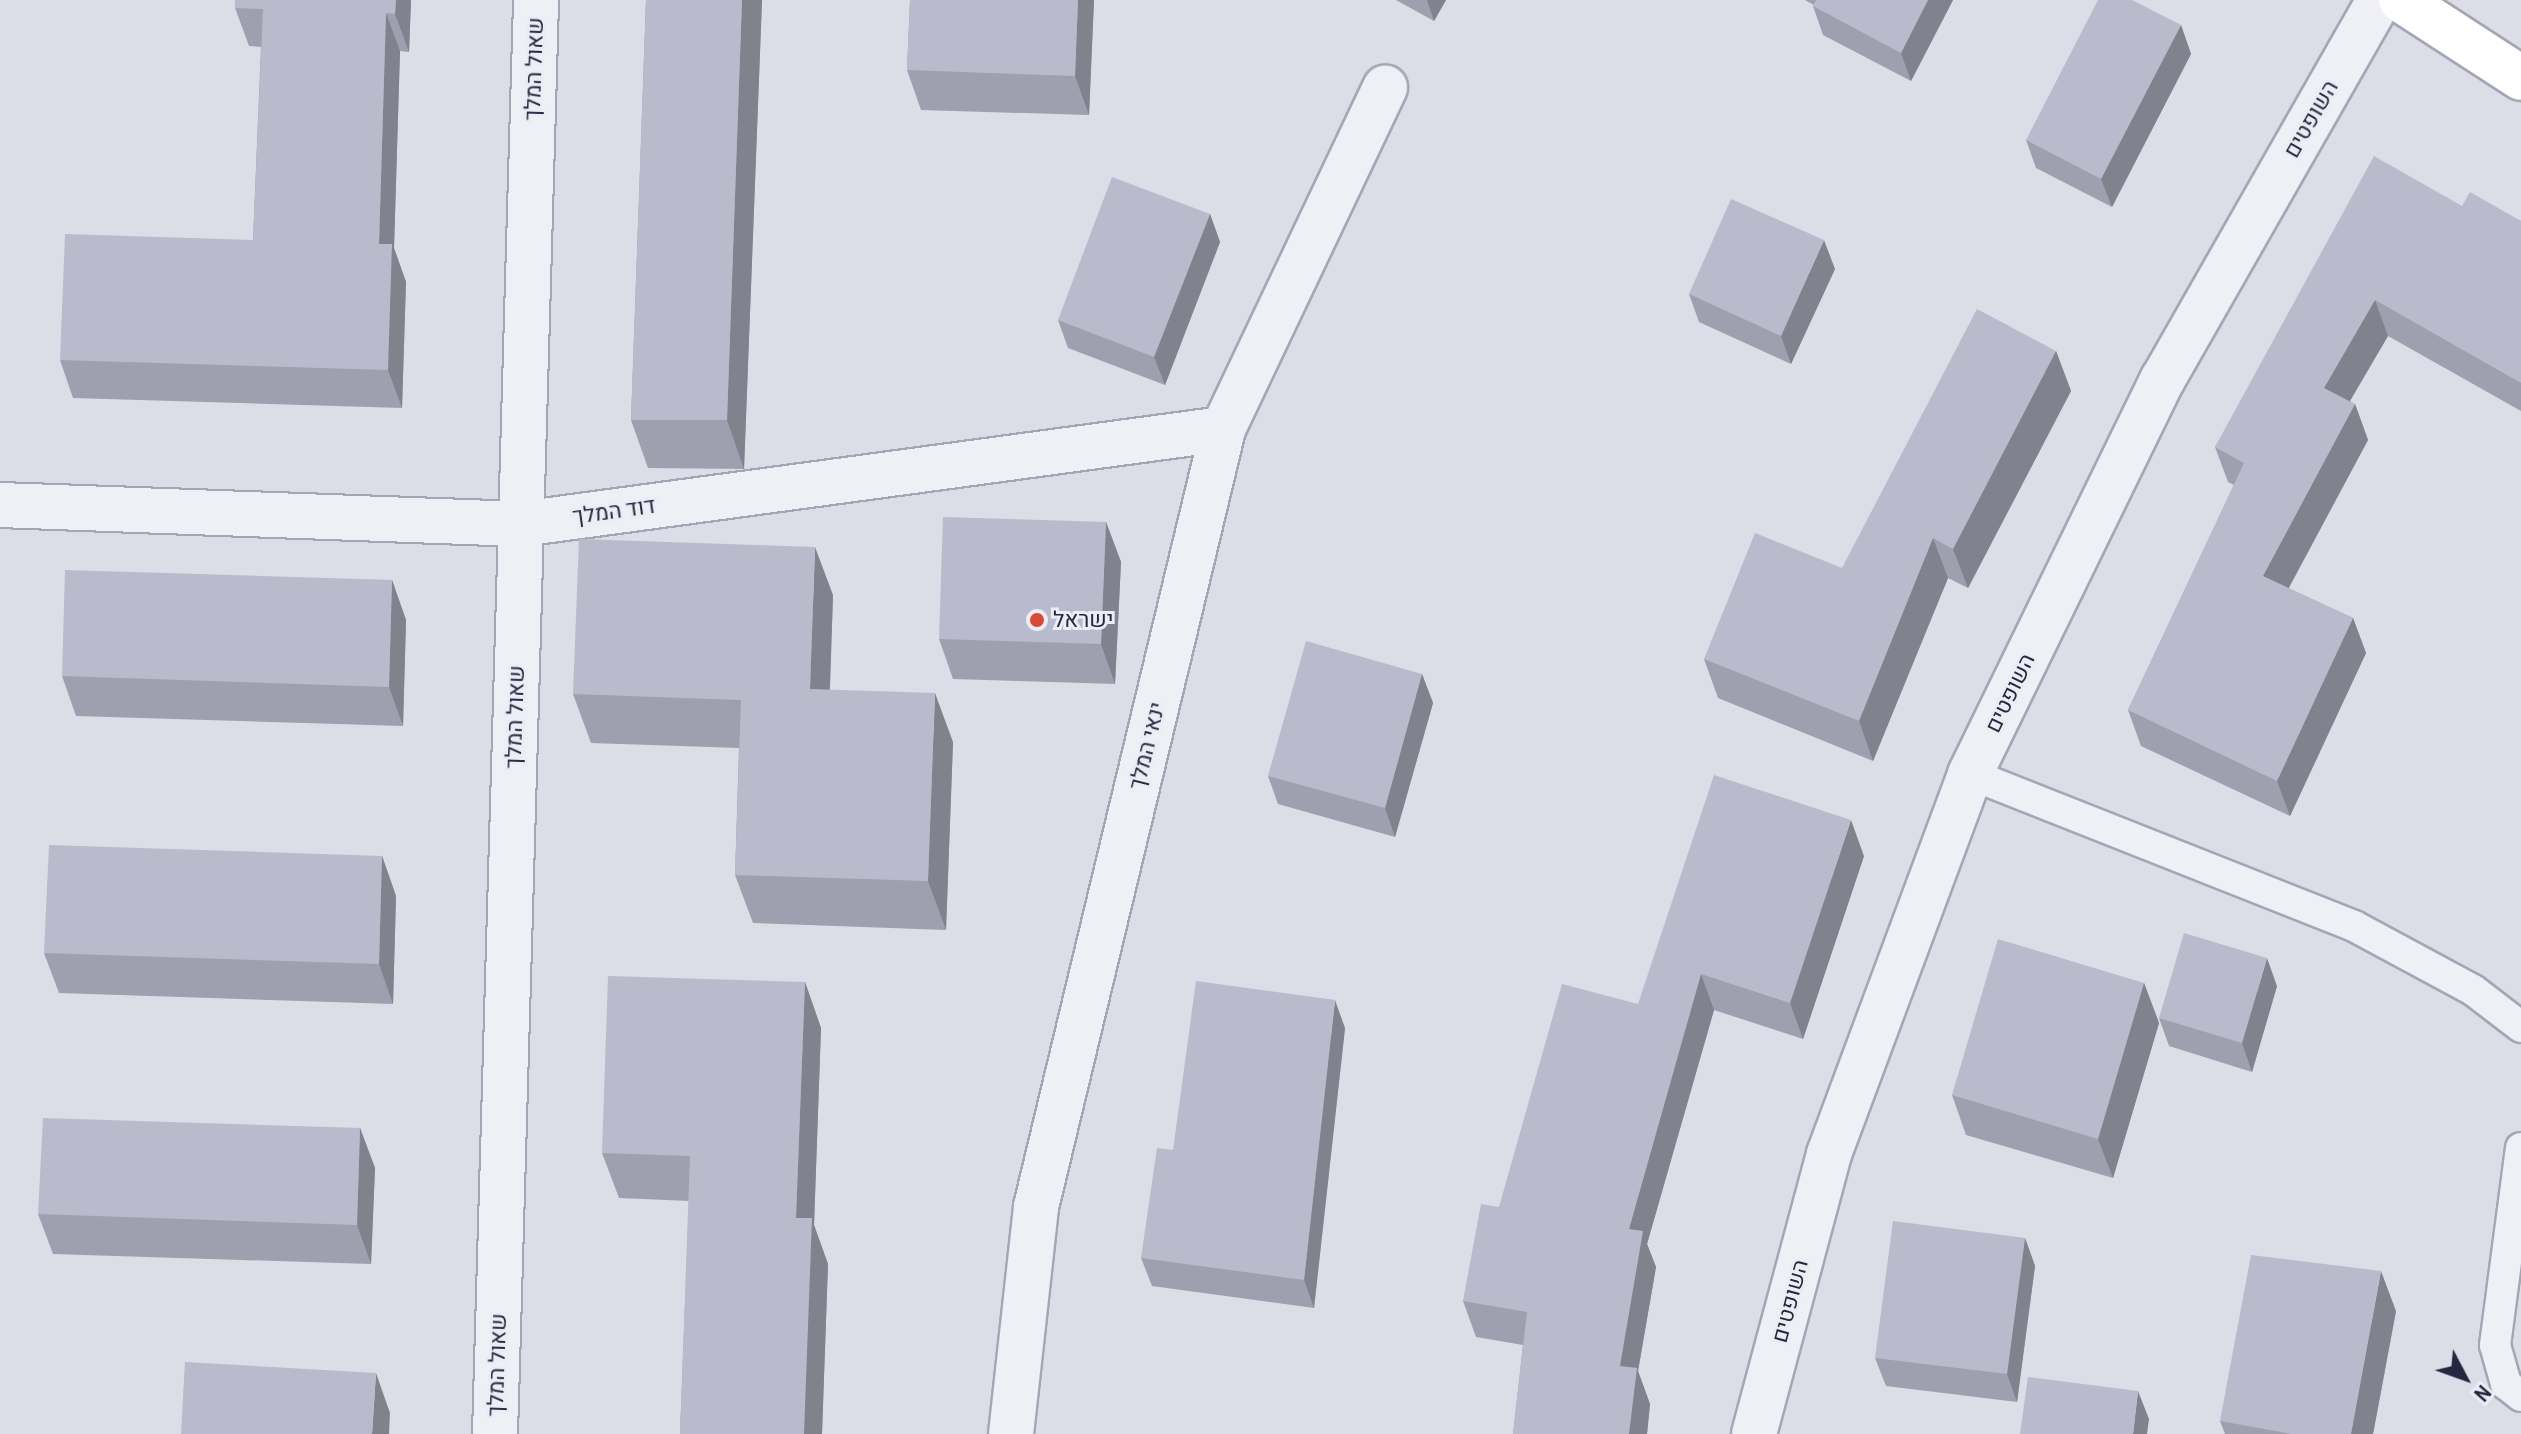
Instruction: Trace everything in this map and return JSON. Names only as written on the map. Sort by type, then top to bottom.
[{"type":"street","name":"שאול המלך","points":[[495,1434],[536,0]]},
{"type":"street","name":"השופטים","points":[[1754,1434],[1829,1154],[1970,774],[2163,379],[2379,0]]},
{"type":"street","points":[[2401,0],[2521,78]]},
{"type":"street","name":"ינאי המלך","points":[[1011,1434],[1036,1207],[1223,429],[1385,88]]},
{"type":"street","name":"דוד המלך","points":[[0,505],[521,524],[1223,429]]},
{"type":"lane","points":[[1970,774],[2354,926],[2473,990],[2521,1027]]},
{"type":"lane","points":[[2521,1148],[2495,1345],[2506,1384],[2521,1396]]},
{"type":"building","points":[[235,0],[396,0],[395,14],[386,13],[379,244],[392,244],[388,370],[60,360],[65,234],[253,240],[263,9],[235,8]]},
{"type":"building","points":[[646,0],[742,0],[727,420],[631,420]]},
{"type":"building","points":[[910,0],[1078,0],[1075,76],[907,70]]},
{"type":"building","points":[[1816,0],[1928,0],[1901,53],[1813,6]]},
{"type":"building","points":[[2098,0],[2132,0],[2181,25],[2101,179],[2026,140]]},
{"type":"building","points":[[2374,156],[2462,206],[2470,192],[2521,221],[2521,383],[2375,300],[2324,388],[2355,404],[2263,576],[2353,618],[2277,781],[2128,710],[2244,463],[2215,447]]},
{"type":"building","points":[[1112,177],[1210,214],[1154,357],[1058,320]]},
{"type":"building","points":[[1731,199],[1824,240],[1781,336],[1689,294]]},
{"type":"building","points":[[1977,309],[2056,351],[1953,549],[1933,538],[1859,721],[1704,659],[1755,533],[1842,568]]},
{"type":"building","name":"ישראל","points":[[943,517],[1106,522],[1101,644],[939,639]]},
{"type":"building","points":[[579,539],[815,547],[810,689],[935,693],[928,881],[735,875],[741,700],[573,694]]},
{"type":"building","points":[[65,570],[392,580],[389,687],[62,676]]},
{"type":"building","points":[[1306,641],[1422,674],[1385,808],[1268,776]]},
{"type":"building","points":[[1714,775],[1851,820],[1790,1003],[1701,974],[1629,1229],[1643,1231],[1620,1366],[1637,1368],[1629,1434],[1513,1434],[1527,1312],[1463,1301],[1481,1204],[1499,1207],[1562,984],[1638,1004]]},
{"type":"building","points":[[49,845],[382,856],[379,964],[44,953]]},
{"type":"building","points":[[2184,933],[2267,958],[2242,1043],[2159,1018]]},
{"type":"building","points":[[1998,939],[2144,983],[2098,1139],[1952,1095]]},
{"type":"building","points":[[608,976],[805,982],[796,1218],[812,1218],[804,1434],[680,1434],[690,1156],[602,1153]]},
{"type":"building","points":[[1196,981],[1335,1000],[1304,1280],[1141,1258],[1157,1148],[1173,1150]]},
{"type":"building","points":[[43,1118],[360,1128],[357,1225],[38,1214]]},
{"type":"building","points":[[1893,1221],[2025,1238],[2007,1374],[1875,1358]]},
{"type":"building","points":[[2251,1255],[2381,1271],[2351,1434],[2292,1434],[2220,1421]]},
{"type":"building","points":[[185,1362],[376,1373],[372,1434],[181,1434]]},
{"type":"building","points":[[2028,1377],[2138,1391],[2133,1434],[2020,1434]]},
{"type":"place","name":"ישראל","points":[[1037,620]]}]
